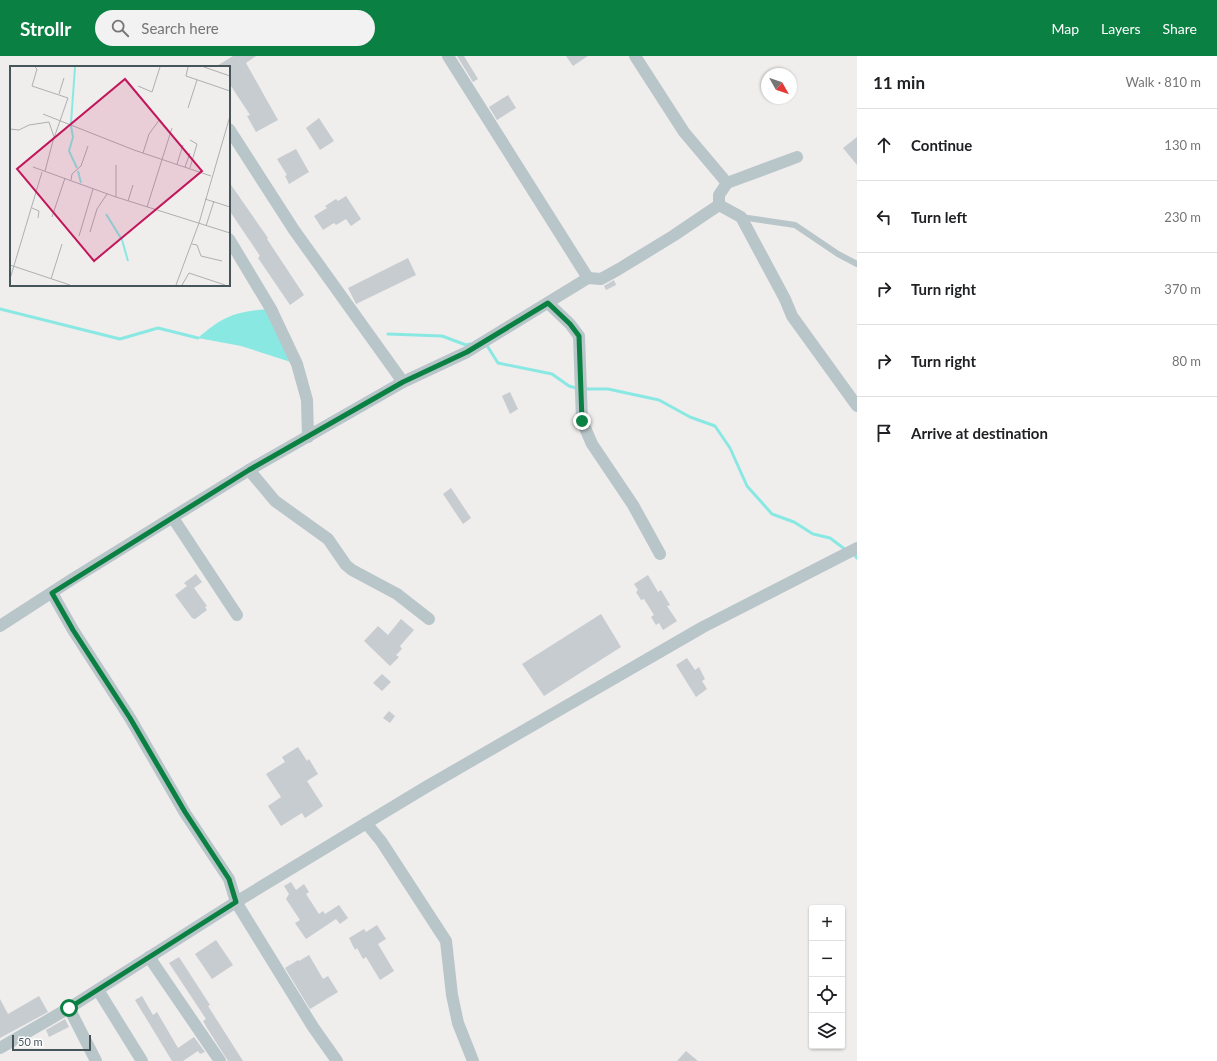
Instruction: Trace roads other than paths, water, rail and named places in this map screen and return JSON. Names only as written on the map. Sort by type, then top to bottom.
[{"type":"street","points":[[448,56],[588,278]]},
{"type":"street","points":[[635,56],[688,137],[727,183]]},
{"type":"street","points":[[230,131],[294,230],[403,382]]},
{"type":"street","points":[[719,205],[720,195],[727,183],[797,157]]},
{"type":"street","points":[[0,626],[249,470],[403,382],[467,352],[588,278],[601,279],[614,272],[673,236],[719,205]]},
{"type":"street","points":[[719,205],[741,217],[786,299],[792,316],[856,406]]},
{"type":"street","points":[[230,241],[271,310],[297,364],[307,400],[308,437]]},
{"type":"street","points":[[548,303],[570,324],[579,336],[582,421],[592,444],[633,505],[660,554]]},
{"type":"street","points":[[249,470],[275,501],[328,539],[352,570],[397,594],[429,619]]},
{"type":"street","points":[[173,518],[237,615]]},
{"type":"street","points":[[0,1048],[69,1008],[236,902],[366,823],[703,627],[857,548]]},
{"type":"street","points":[[52,593],[73,630],[130,718],[185,812],[229,879],[236,902],[313,1027],[337,1061]]},
{"type":"street","points":[[366,823],[381,841],[446,941],[452,995],[458,1024],[473,1061]]},
{"type":"street","points":[[149,957],[220,1061]]},
{"type":"street","points":[[98,990],[142,1061]]},
{"type":"street","points":[[69,1008],[96,1061]]},
{"type":"lane","points":[[741,217],[795,225],[838,254],[857,264]]},
{"type":"water","points":[[271,309],[297,364],[241,346],[198,338],[224,319],[249,311]]},
{"type":"waterway","points":[[0,309],[120,339],[158,328],[198,338]]},
{"type":"waterway","points":[[388,334],[442,336],[466,345],[470,344]]},
{"type":"waterway","points":[[486,344],[498,363],[552,374],[569,386],[576,388]]},
{"type":"waterway","points":[[584,389],[608,389],[659,400],[690,417],[715,426],[730,448],[747,486],[772,514],[794,522],[813,534],[830,538],[846,550]]},
{"type":"waterway","points":[[853,553],[857,558]]}]
